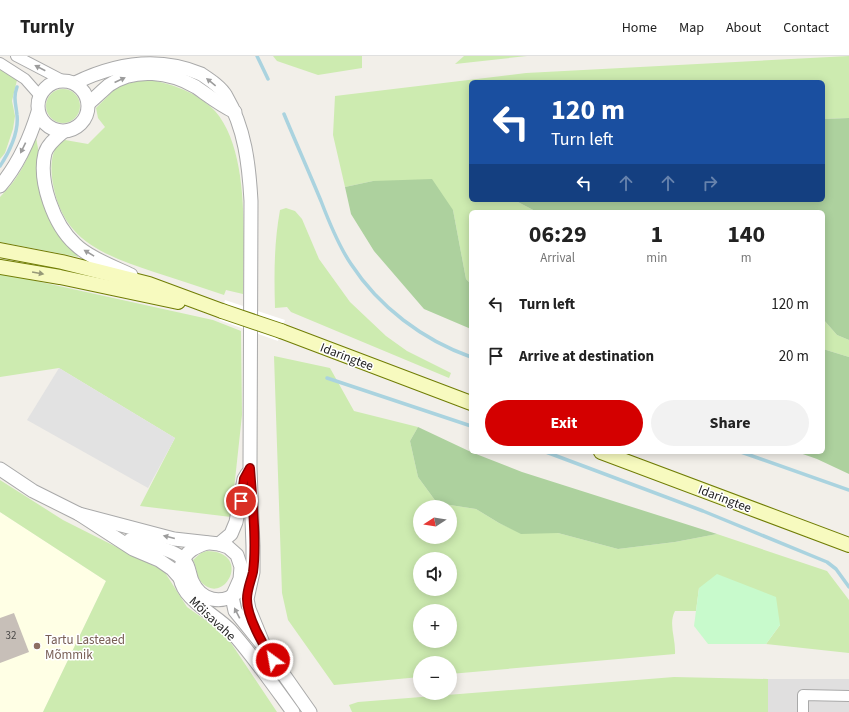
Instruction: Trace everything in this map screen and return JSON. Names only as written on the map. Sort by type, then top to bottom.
[{"type":"main road","name":"Idaringtee","points":[[0,250],[62,262],[149,284],[281,331],[469,402]]},
{"type":"main road","name":"Idaringtee","points":[[0,266],[222,311]]},
{"type":"main road","name":"Idaringtee","points":[[607,454],[849,545]]},
{"type":"street","points":[[16,56],[69,82],[86,95],[89,104],[86,116],[79,127],[71,131],[63,132],[54,130],[47,126],[38,112]]},
{"type":"street","points":[[0,186],[11,174],[33,128],[38,112],[40,96],[44,89],[51,84],[69,82],[125,62],[140,60],[167,62],[190,67],[211,81],[225,94],[235,112],[248,161],[251,201],[250,468],[253,572],[247,599],[249,609],[265,648]]},
{"type":"street","points":[[0,62],[25,79],[40,96]]},
{"type":"street","points":[[89,104],[110,85],[127,77],[153,73],[184,80],[217,103],[235,112]]},
{"type":"street","points":[[63,132],[52,141],[45,153],[46,188],[56,219],[76,245],[108,265],[149,284]]},
{"type":"street","points":[[180,578],[180,568],[183,559],[196,547],[213,544],[231,534],[236,522],[244,479],[250,468]]},
{"type":"street","name":"Mõisavahe","points":[[0,469],[33,491],[79,514],[111,535],[172,568],[180,578],[189,596],[230,630],[293,712]]},
{"type":"street","name":"Mõisavahe","points":[[79,514],[174,539],[228,546],[237,555],[241,567],[240,579],[232,597],[235,611],[265,648],[310,712]]},
{"type":"street","name":"Mõisavahe","points":[[111,535],[174,553],[183,559],[199,592],[210,600],[222,601],[232,597]]},
{"type":"street","points":[[232,597],[250,582]]},
{"type":"street","points":[[803,712],[803,695],[849,696]]},
{"type":"shaded area","points":[[59,368],[175,438],[148,488],[27,420]]},
{"type":"shaded area","name":"Tartu Lasteaed Mõmmik","points":[[0,512],[106,581],[43,712],[0,712]]},
{"type":"shaded area","points":[[768,679],[849,679],[849,712],[768,712]]},
{"type":"green space","points":[[273,56],[362,56],[362,68],[318,75],[277,61]]},
{"type":"green space","points":[[464,56],[527,56],[455,64]]},
{"type":"green space","points":[[849,56],[849,118],[825,119],[825,80],[469,80],[469,202],[518,202],[533,210],[469,210],[469,282],[466,279],[453,210],[373,181],[345,187],[333,135],[335,96],[526,73]]},
{"type":"green space","points":[[0,69],[17,80],[12,101],[15,116],[13,129],[5,153],[0,159]]},
{"type":"green space","points":[[147,79],[175,86],[208,104],[215,111],[227,129],[235,150],[240,173],[244,224],[243,294],[226,290],[224,295],[136,266],[103,252],[76,233],[66,220],[58,204],[51,171],[53,156],[56,148],[65,140],[88,144],[105,127],[98,118],[96,108],[118,86]]},
{"type":"green space","points":[[63,89],[75,94],[80,106],[75,118],[63,123],[51,118],[46,106],[51,94]]},
{"type":"green space","points":[[849,118],[849,340],[837,335],[825,321],[825,210],[533,210],[518,202],[825,202],[825,119]]},
{"type":"green space","points":[[36,137],[39,155],[38,182],[44,207],[64,242],[79,257],[0,242],[0,197],[18,176]]},
{"type":"green space","points":[[432,179],[453,210],[466,279],[469,282],[469,328],[424,309],[374,251],[351,214],[345,187],[373,181]]},
{"type":"green space","points":[[286,208],[295,211],[302,219],[319,259],[350,302],[386,336],[407,351],[451,373],[449,378],[291,312],[287,307],[275,308],[277,234],[280,210]]},
{"type":"green space","points":[[0,273],[213,320],[241,331],[242,415],[231,517],[140,506],[175,438],[59,368],[0,377]]},
{"type":"green space","points":[[825,321],[837,335],[849,340],[849,357],[825,350]]},
{"type":"green space","points":[[825,350],[849,357],[849,474],[803,454],[825,454]]},
{"type":"green space","points":[[274,356],[330,368],[354,411],[418,427],[410,441],[418,477],[435,500],[413,500],[413,544],[457,544],[457,506],[476,509],[499,523],[521,533],[558,533],[618,549],[675,542],[717,534],[827,571],[849,600],[849,653],[766,644],[780,625],[699,588],[696,611],[675,611],[673,616],[672,626],[675,654],[457,673],[457,656],[413,656],[413,678],[334,685],[288,620],[282,593]]},
{"type":"green space","points":[[418,427],[469,451],[469,454],[476,454],[522,472],[717,534],[675,542],[618,549],[558,533],[521,534],[476,509],[457,506],[457,500],[435,500],[418,477],[410,441]]},
{"type":"green space","points":[[0,480],[63,520],[164,571],[187,607],[225,634],[277,712],[43,712],[106,581],[0,512]]},
{"type":"green space","points":[[207,551],[221,554],[229,560],[232,568],[226,583],[219,588],[211,588],[200,581],[193,560],[201,553]]},
{"type":"green space","points":[[717,574],[776,597],[780,625],[766,644],[708,644],[694,626],[699,588]]},
{"type":"green space","points":[[674,677],[768,679],[768,712],[352,712],[349,705],[358,702],[413,698],[413,700],[457,700],[457,694]]},
{"type":"pier","points":[[225,300],[285,320],[278,341],[219,320]]},
{"type":"building","points":[[14,613],[29,652],[0,663],[0,618]]},
{"type":"waterway","points":[[257,56],[268,79]]},
{"type":"waterway","points":[[0,166],[10,149],[15,135],[17,122],[15,98],[17,87]]},
{"type":"waterway","points":[[284,114],[338,241],[346,257],[362,280],[389,308],[419,331],[453,350],[469,356]]},
{"type":"waterway","points":[[327,378],[469,425]]},
{"type":"waterway","points":[[551,454],[703,511],[827,562],[836,569],[849,587]]},
{"type":"waterway","points":[[747,454],[849,490]]},
{"type":"place","name":"Tartu Lasteaed Mõmmik","points":[[37,646]]},
{"type":"route","points":[[241,501],[244,479],[250,468],[253,572],[247,599],[253,621],[265,648],[273,660]]}]
